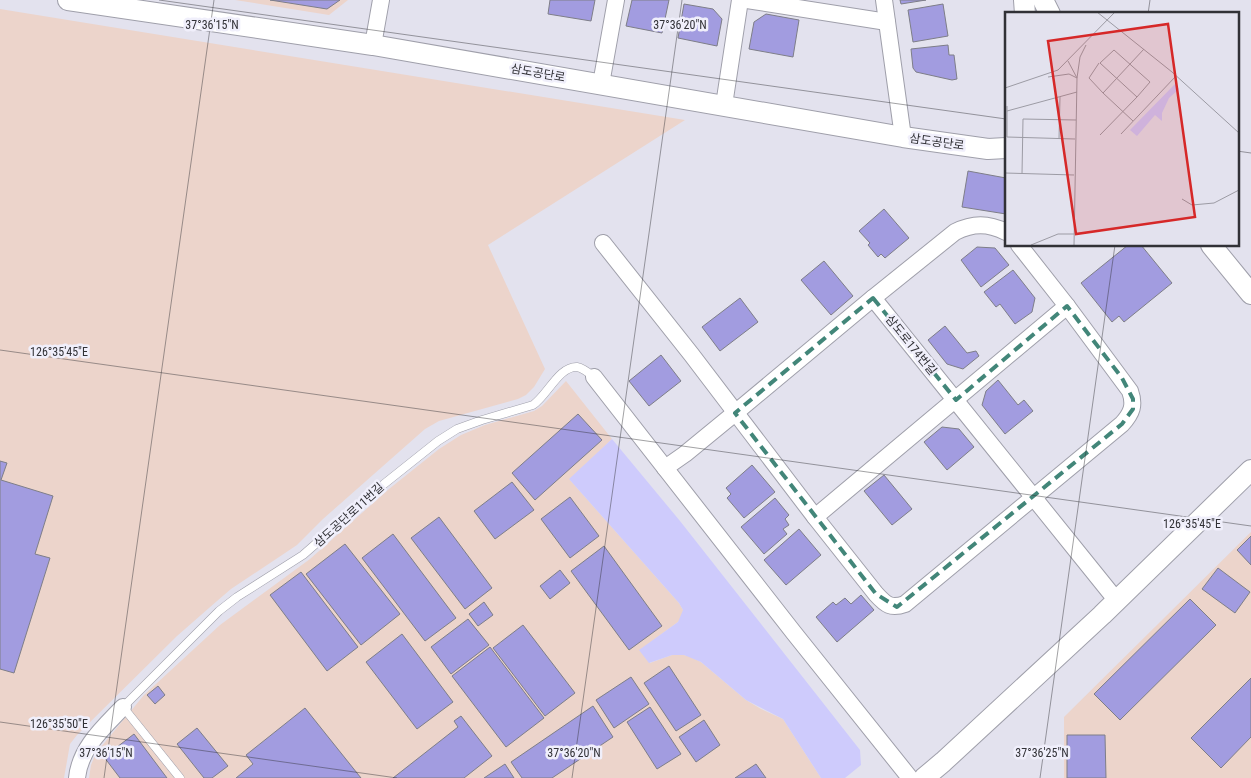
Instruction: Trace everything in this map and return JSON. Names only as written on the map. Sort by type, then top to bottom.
[{"type":"street","name":"삼도공단로","points":[[68,0],[373,45],[903,137],[1000,151]]},
{"type":"street","points":[[373,45],[381,0]]},
{"type":"street","points":[[602,84],[616,0]]},
{"type":"street","points":[[724,105],[740,0]]},
{"type":"street","points":[[747,0],[887,22]]},
{"type":"street","points":[[884,0],[903,137]]},
{"type":"street","points":[[1044,0],[1049,12]]},
{"type":"street","points":[[1000,151],[1005,135]]},
{"type":"street","points":[[665,468],[735,414],[955,232],[968,226],[980,225],[994,227],[1005,232]]},
{"type":"street","points":[[603,244],[691,354],[735,414],[882,601],[890,606],[897,607],[906,604],[1032,497],[1122,424],[1133,408],[1133,399],[1122,378],[1020,246]]},
{"type":"street","points":[[1216,252],[1251,294]]},
{"type":"street","name":"삼도로174번길","points":[[873,298],[1117,601]]},
{"type":"street","points":[[815,517],[1066,306]]},
{"type":"street","points":[[594,377],[910,778]]},
{"type":"street","points":[[924,778],[1117,601],[1251,470]]},
{"type":"street","name":"삼도공단로11번길","points":[[77,778],[78,768],[84,753],[101,729],[123,707]]},
{"type":"lane","name":"삼도공단로11번길","points":[[123,707],[219,611],[236,597],[303,555],[384,484],[438,441],[457,429],[533,405],[540,401],[556,379],[570,368],[576,367],[584,370],[594,377]]},
{"type":"lane","points":[[123,707],[180,778]]},
{"type":"highlighted area","points":[[873,298],[956,400],[1067,306],[1122,378],[1133,399],[1133,409],[1122,424],[897,607],[876,594],[735,413]]},
{"type":"shaded area","points":[[235,0],[348,0],[329,15]]},
{"type":"shaded area","points":[[0,9],[685,120],[488,245],[545,369],[534,387],[526,395],[518,399],[439,421],[425,429],[323,519],[297,545],[231,589],[177,636],[77,735],[70,744],[64,778],[0,778]]},
{"type":"shaded area","points":[[566,381],[612,439],[570,480],[679,603],[683,610],[678,622],[640,650],[650,663],[672,655],[691,657],[701,662],[746,700],[783,719],[821,778],[89,778],[91,765],[96,753],[144,695],[220,625],[310,559],[389,489],[439,449],[461,435],[485,425],[534,411],[542,406]]},
{"type":"shaded area","points":[[612,439],[680,521],[860,750],[861,765],[845,778],[821,778],[783,719],[746,700],[701,662],[684,655],[672,655],[649,663],[639,650],[678,622],[683,610],[679,603],[569,479]]},
{"type":"shaded area","points":[[1251,532],[1251,778],[1064,778],[1064,717]]},
{"type":"building","points":[[270,0],[340,0],[327,9]]},
{"type":"building","points":[[550,0],[595,0],[591,21],[548,14]]},
{"type":"building","points":[[632,0],[669,0],[662,33],[626,26]]},
{"type":"building","points":[[900,0],[926,0],[901,4]]},
{"type":"building","points":[[684,4],[713,9],[722,19],[717,46],[678,38]]},
{"type":"building","points":[[943,4],[948,36],[913,42],[908,10]]},
{"type":"building","points":[[766,14],[799,20],[793,57],[749,49],[754,22]]},
{"type":"building","points":[[948,45],[949,55],[954,55],[957,79],[952,80],[916,72],[913,68],[911,49]]},
{"type":"building","points":[[968,171],[1005,178],[1005,214],[962,207]]},
{"type":"building","points":[[884,209],[909,238],[885,258],[881,254],[878,257],[868,245],[870,243],[859,231]]},
{"type":"building","points":[[1127,246],[1142,246],[1172,283],[1124,322],[1119,316],[1112,322],[1081,283]]},
{"type":"building","points":[[977,247],[995,248],[1009,265],[981,287],[961,260]]},
{"type":"building","points":[[824,261],[853,296],[831,315],[801,280]]},
{"type":"building","points":[[1013,270],[1035,298],[1032,312],[1015,324],[1000,304],[996,307],[984,292]]},
{"type":"building","points":[[740,298],[758,322],[720,351],[702,327]]},
{"type":"building","points":[[945,326],[967,353],[976,351],[979,356],[963,369],[947,364],[928,340]]},
{"type":"building","points":[[661,355],[681,381],[649,406],[629,381]]},
{"type":"building","points":[[998,380],[1018,405],[1024,400],[1033,411],[1005,434],[982,405],[986,391]]},
{"type":"building","points":[[578,414],[602,440],[535,500],[512,473]]},
{"type":"building","points":[[942,427],[959,429],[974,447],[947,470],[924,442]]},
{"type":"building","points":[[0,461],[7,463],[1,480],[53,496],[35,554],[50,558],[14,673],[0,669]]},
{"type":"building","points":[[752,465],[775,492],[744,518],[727,498],[731,494],[726,488]]},
{"type":"building","points":[[884,475],[912,509],[892,525],[864,491]]},
{"type":"building","points":[[512,482],[534,510],[495,539],[474,511]]},
{"type":"building","points":[[570,497],[599,536],[570,558],[541,519]]},
{"type":"building","points":[[775,498],[789,515],[785,519],[789,525],[783,529],[787,534],[764,554],[741,527]]},
{"type":"building","points":[[439,517],[492,588],[465,609],[411,538]]},
{"type":"building","points":[[799,529],[821,555],[786,585],[764,560]]},
{"type":"building","points":[[393,534],[456,618],[425,641],[362,558]]},
{"type":"building","points":[[1251,536],[1251,565],[1237,550]]},
{"type":"building","points":[[345,544],[400,614],[361,645],[306,574]]},
{"type":"building","points":[[604,546],[662,626],[629,650],[571,571]]},
{"type":"building","points":[[1218,568],[1250,592],[1235,613],[1202,589]]},
{"type":"building","points":[[560,570],[570,583],[550,599],[540,586]]},
{"type":"building","points":[[301,572],[358,647],[327,671],[270,595]]},
{"type":"building","points":[[861,595],[874,610],[837,642],[816,617],[833,602],[836,605],[845,598],[851,604]]},
{"type":"building","points":[[1190,599],[1216,625],[1120,720],[1094,694]]},
{"type":"building","points":[[484,602],[493,615],[478,626],[469,614]]},
{"type":"building","points":[[468,619],[489,645],[451,674],[431,647]]},
{"type":"building","points":[[523,625],[575,693],[545,716],[493,648]]},
{"type":"building","points":[[402,634],[453,702],[417,729],[366,662]]},
{"type":"building","points":[[490,647],[544,718],[506,747],[452,676]]},
{"type":"building","points":[[669,666],[701,715],[676,731],[644,683]]},
{"type":"building","points":[[631,677],[649,704],[614,728],[596,700]]},
{"type":"building","points":[[1251,678],[1251,737],[1221,768],[1191,738]]},
{"type":"building","points":[[158,686],[165,695],[155,704],[147,695]]},
{"type":"building","points":[[593,706],[613,737],[552,778],[522,778],[511,762]]},
{"type":"building","points":[[650,707],[681,754],[657,769],[627,722]]},
{"type":"building","points":[[305,708],[361,778],[236,778],[253,764],[246,755]]},
{"type":"building","points":[[461,716],[492,756],[464,778],[393,778],[458,727],[454,721]]},
{"type":"building","points":[[704,720],[720,745],[696,762],[679,737]]},
{"type":"building","points":[[197,728],[228,766],[212,778],[204,778],[177,744]]},
{"type":"building","points":[[134,734],[167,778],[120,778],[104,757]]},
{"type":"building","points":[[1067,735],[1105,735],[1106,778],[1067,778]]},
{"type":"building","points":[[505,764],[514,778],[484,778]]},
{"type":"building","points":[[756,764],[766,778],[735,778]]}]
